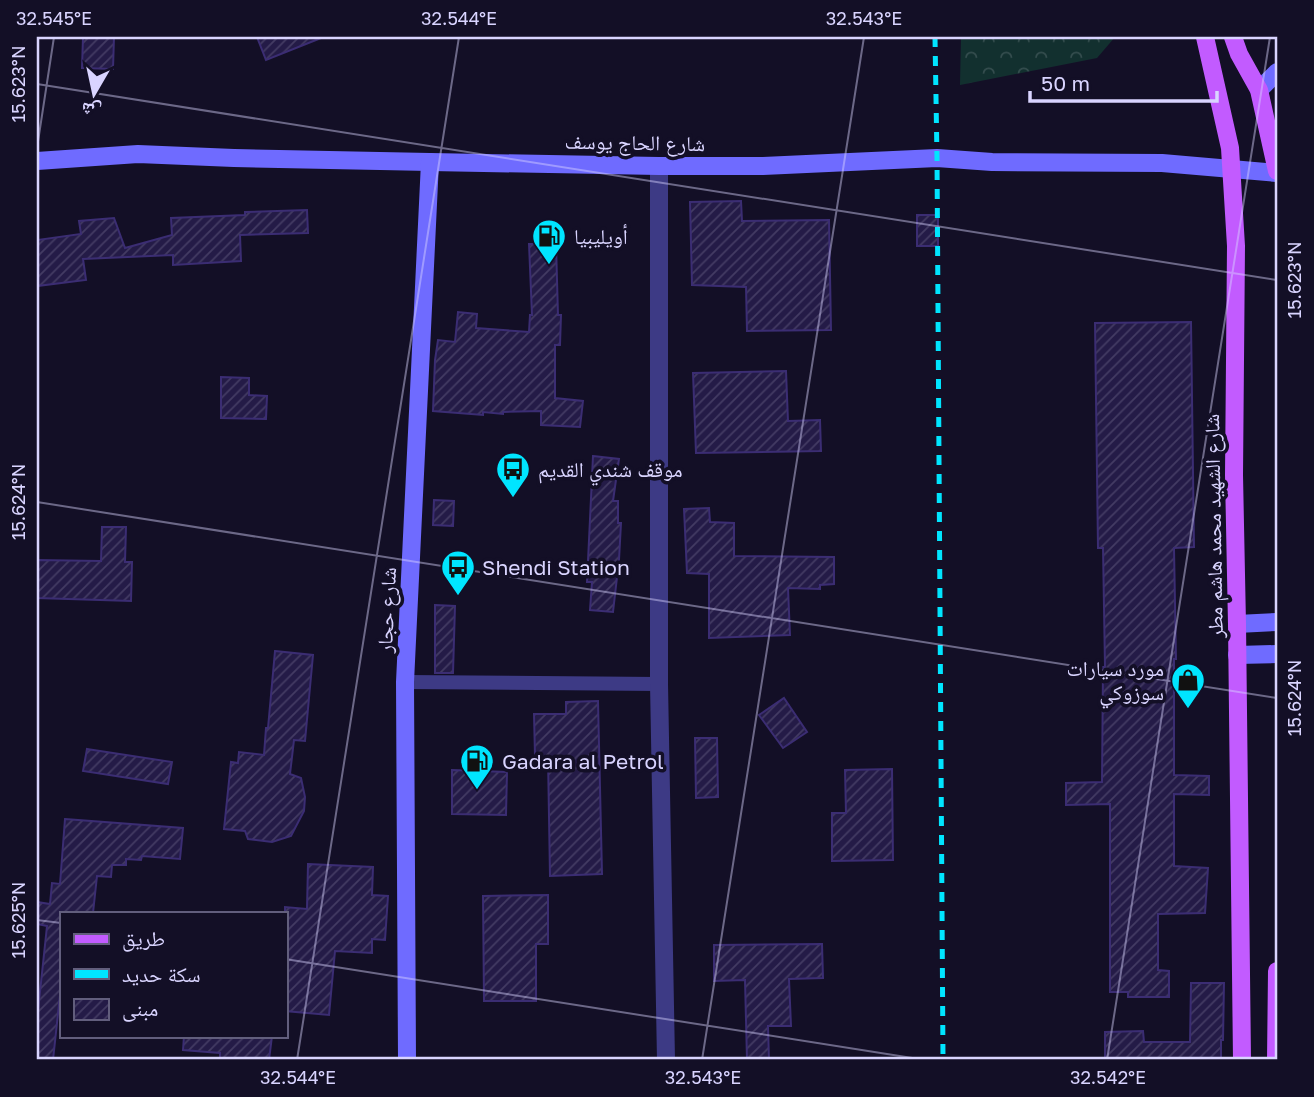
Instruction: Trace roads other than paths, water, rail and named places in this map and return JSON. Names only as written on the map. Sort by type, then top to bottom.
[{"type":"main road","name":"شارع الشهيد محمد هاشم مطر","points":[[1205,37],[1230,148],[1236,273],[1234,450],[1242,1060]]},
{"type":"main road","points":[[1233,37],[1239,54],[1259,90],[1277,172]]},
{"type":"main road","points":[[1259,90],[1277,72]]},
{"type":"main road","name":"شارع الحاج يوسف","points":[[37,161],[138,154],[430,162],[763,166],[937,158],[992,162],[1162,163],[1277,172]]},
{"type":"main road","name":"شارع حجار","points":[[407,1060],[405,682],[430,162]]},
{"type":"main road","points":[[1237,624],[1277,622]]},
{"type":"main road","points":[[1237,655],[1277,654]]},
{"type":"main road","points":[[1276,1060],[1277,971]]},
{"type":"street","points":[[659,166],[659,684],[666,1060]]},
{"type":"lane","points":[[405,682],[659,684]]},
{"type":"railway","points":[[935,37],[943,1060]]},
{"type":"place","name":"أويليبيا","points":[[549,266]]},
{"type":"place","name":"موقف شندي القديم","points":[[513,499]]},
{"type":"place","name":"Shendi Station","points":[[458,597]]},
{"type":"place","name":"مورد سيارات سوزوكي","points":[[1188,710]]},
{"type":"place","name":"Gadara al Petrol","points":[[477,791]]}]
